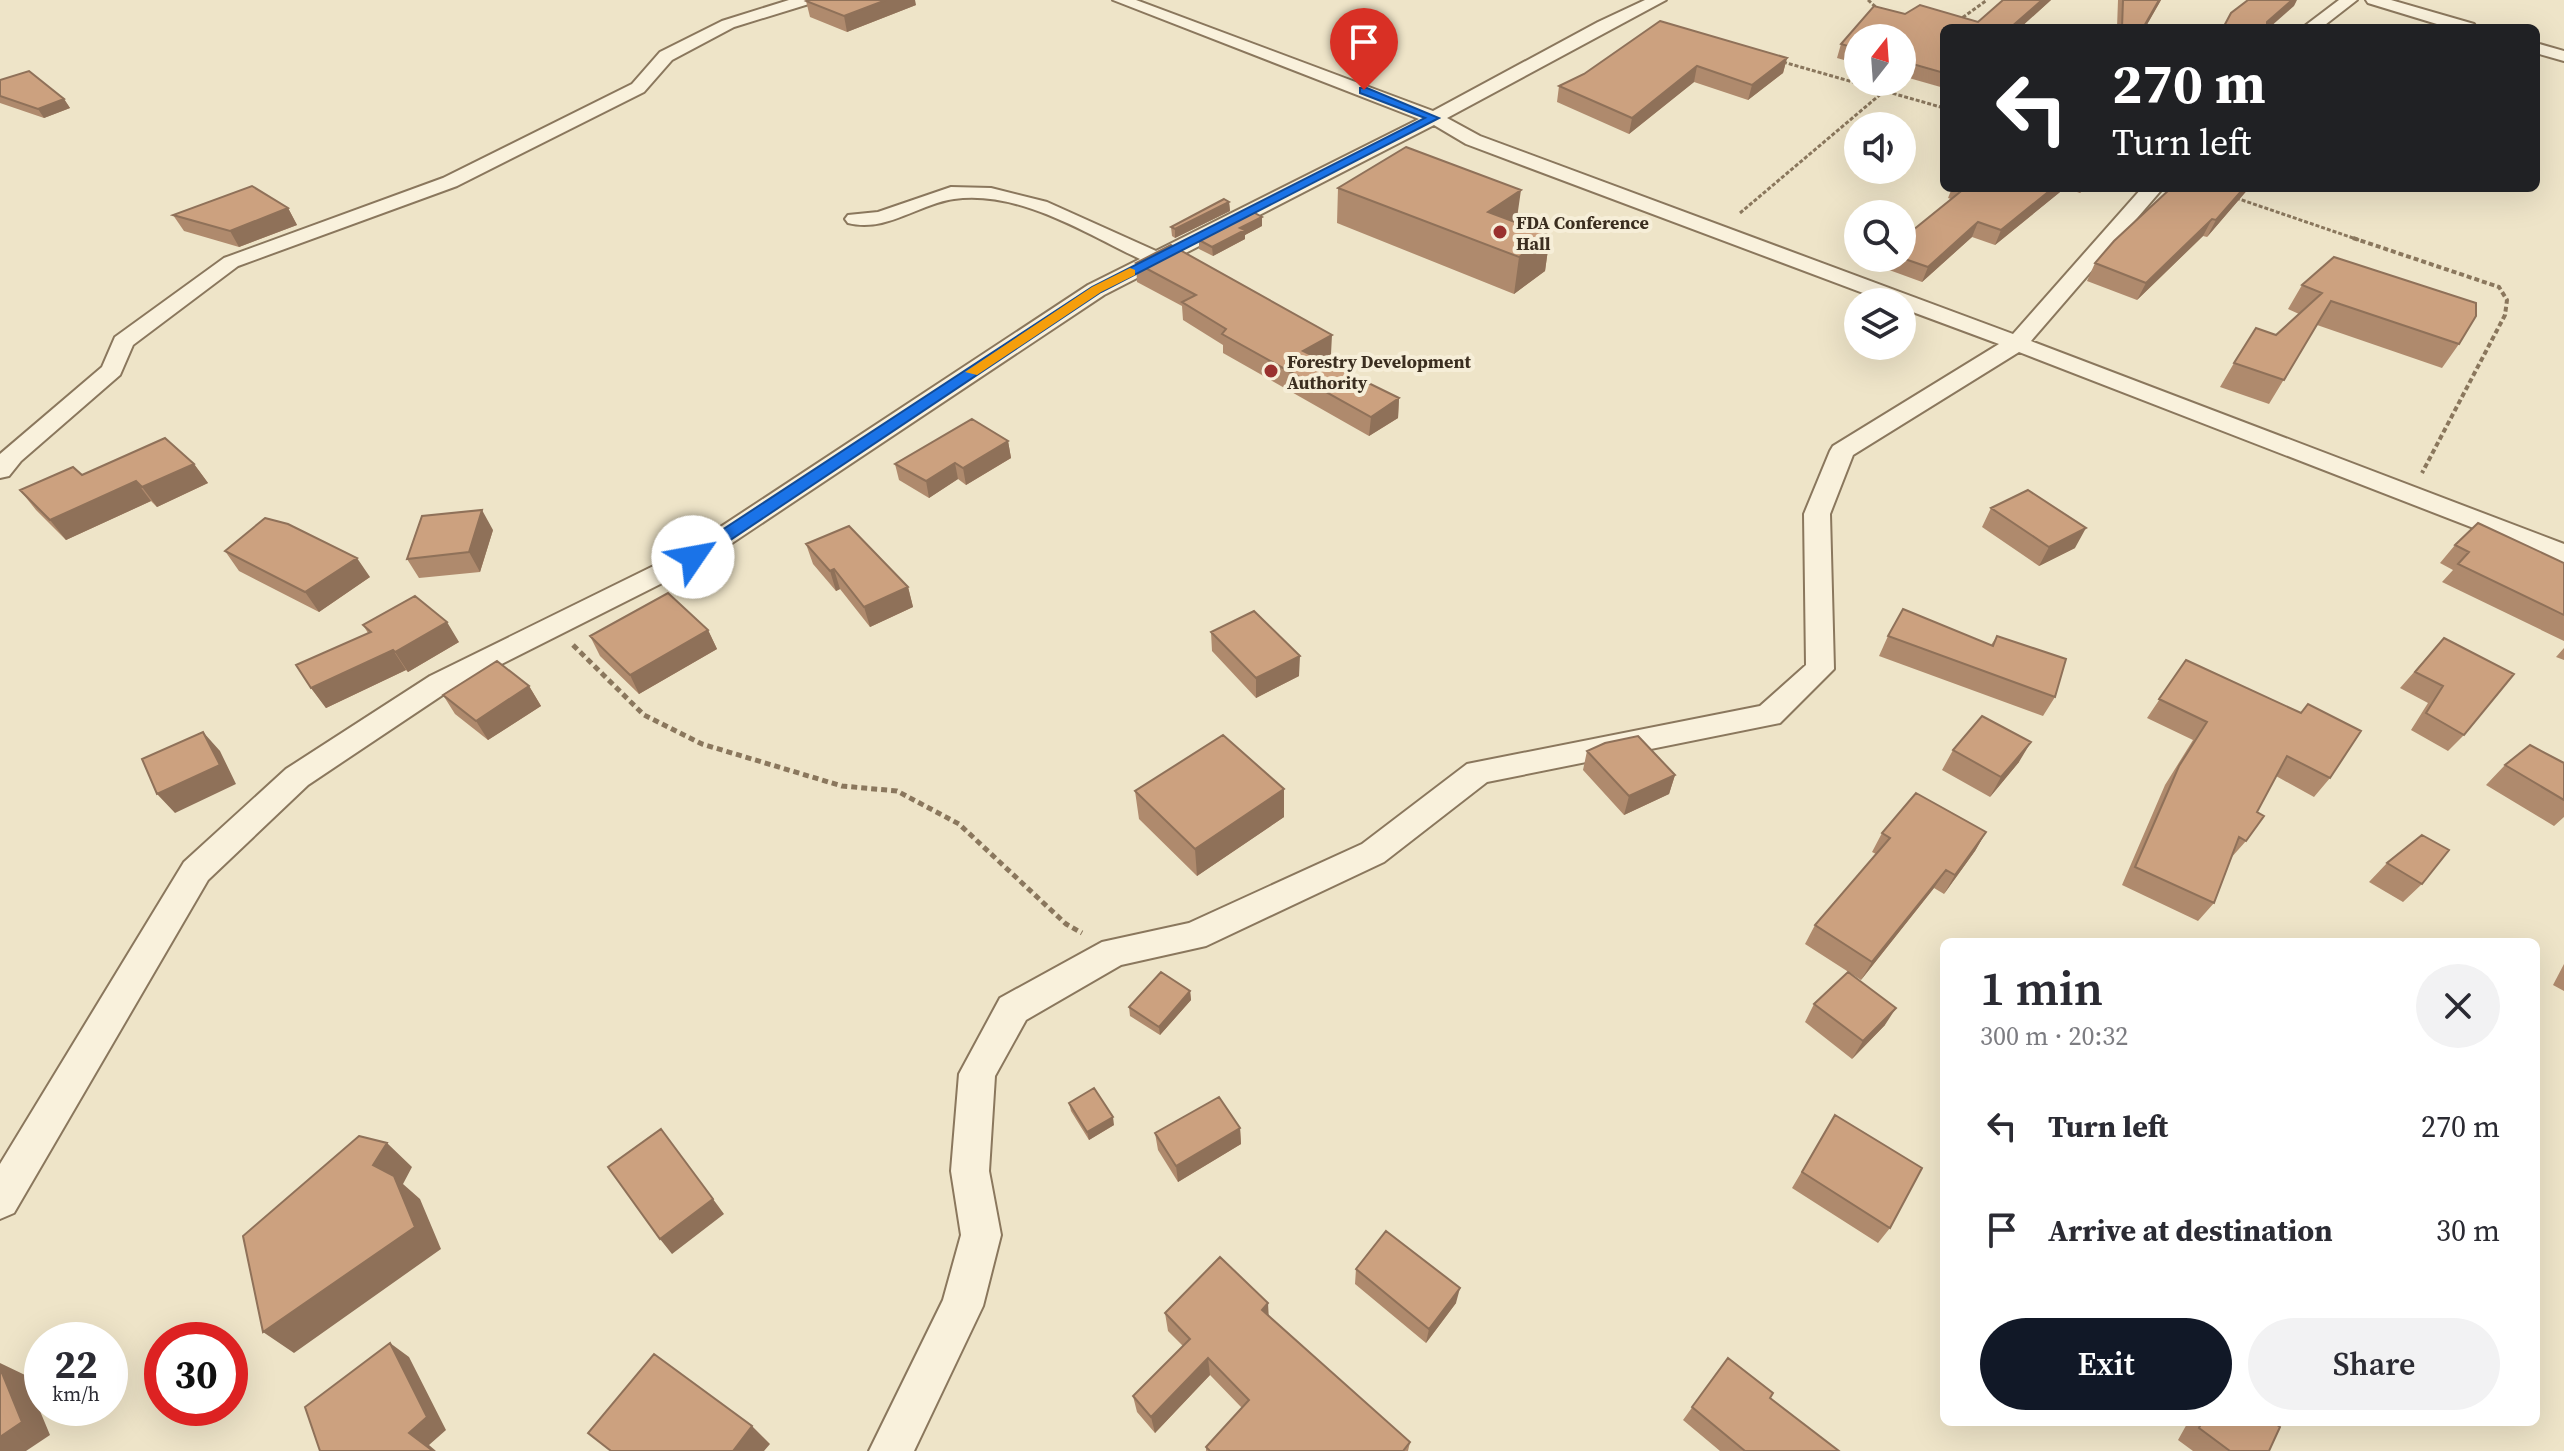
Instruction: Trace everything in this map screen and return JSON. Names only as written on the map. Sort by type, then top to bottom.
[{"type":"street","points":[[0,470],[12,456],[112,370],[123,342],[231,262],[450,182],[638,88],[666,56],[728,24],[806,0]]},
{"type":"street","points":[[1121,0],[1434,118],[1473,140],[2017,343],[2564,554]]},
{"type":"street","points":[[0,1200],[196,871],[297,777],[440,683],[693,557],[1096,290],[1434,118],[1604,25],[1658,0]]},
{"type":"street","points":[[2316,24],[2349,0]]},
{"type":"street","points":[[2374,0],[2455,24]]},
{"type":"street","points":[[2540,49],[2564,56]]},
{"type":"street","points":[[855,219],[871,222],[924,199],[966,192],[1014,200],[1059,214],[1156,259]]},
{"type":"street","points":[[891,1451],[962,1306],[981,1235],[970,1171],[977,1074],[1013,1009],[1114,952],[1194,936],[1373,853],[1478,772],[1769,715],[1820,669],[1817,514],[1842,451],[2017,343],[2149,192]]},
{"type":"path","points":[[1868,0],[1883,14]]},
{"type":"path","points":[[1954,24],[1987,0]]},
{"type":"path","points":[[1770,58],[1844,79]]},
{"type":"path","points":[[1718,231],[1879,96]]},
{"type":"path","points":[[1902,96],[1940,107]]},
{"type":"path","points":[[2233,197],[2499,287],[2507,300],[2505,315],[2410,496]]},
{"type":"path","points":[[557,623],[583,657],[644,715],[702,744],[796,773],[842,786],[897,791],[959,824],[1066,924],[1114,952]]},
{"type":"building","points":[[808,0],[886,0],[844,16]]},
{"type":"building","points":[[2003,0],[2042,0],[2015,24],[1940,24],[1940,72],[1916,65],[1916,24],[1858,24],[1874,6],[1905,14],[1920,5],[1978,22]]},
{"type":"building","points":[[2123,0],[2159,0],[2145,24],[2122,24]]},
{"type":"building","points":[[2248,0],[2292,0],[2267,24],[2225,24],[2231,13]]},
{"type":"building","points":[[1660,21],[1787,58],[1752,85],[1697,66],[1632,118],[1559,86],[1584,74]]},
{"type":"building","points":[[29,71],[64,99],[38,109],[0,96],[0,80]]},
{"type":"building","points":[[1406,147],[1521,190],[1488,212],[1550,235],[1519,257],[1338,188]]},
{"type":"building","points":[[252,186],[288,208],[230,231],[173,215]]},
{"type":"building","points":[[1960,192],[2048,192],[2001,230],[1978,222],[1928,267],[1916,263],[1916,228]]},
{"type":"building","points":[[2167,192],[2240,192],[2216,220],[2212,219],[2146,283],[2095,263]]},
{"type":"building","points":[[1224,199],[1229,202],[1175,229],[1171,227]]},
{"type":"building","points":[[1253,212],[1262,217],[1240,228],[1245,230],[1212,247],[1199,240]]},
{"type":"building","points":[[1171,245],[1332,335],[1303,351],[1399,398],[1371,417],[1222,334],[1226,329],[1182,302],[1196,295],[1136,263]]},
{"type":"building","points":[[2334,257],[2476,303],[2476,316],[2459,344],[2331,301],[2284,380],[2234,363],[2256,328],[2276,335],[2322,293],[2302,285]]},
{"type":"building","points":[[972,419],[1008,441],[963,468],[955,463],[926,481],[895,464]]},
{"type":"building","points":[[165,438],[194,464],[142,487],[136,481],[50,520],[20,490],[73,467],[82,475]]},
{"type":"building","points":[[2028,490],[2086,528],[2049,547],[1991,508]]},
{"type":"building","points":[[482,510],[469,552],[407,559],[422,516]]},
{"type":"building","points":[[265,518],[288,524],[357,558],[305,592],[225,551]]},
{"type":"building","points":[[2478,523],[2564,563],[2564,615],[2458,564],[2469,552],[2455,545]]},
{"type":"building","points":[[849,526],[908,587],[864,607],[834,569],[830,571],[806,544]]},
{"type":"building","points":[[668,593],[708,630],[630,675],[590,636]]},
{"type":"building","points":[[415,596],[447,622],[395,652],[393,650],[311,688],[296,665],[371,632],[363,625]]},
{"type":"building","points":[[1903,609],[1993,646],[1997,636],[2066,659],[2055,697],[1888,636]]},
{"type":"building","points":[[1254,611],[1300,656],[1256,678],[1211,632]]},
{"type":"building","points":[[2444,638],[2514,674],[2464,735],[2426,713],[2443,686],[2415,672]]},
{"type":"building","points":[[2186,660],[2301,713],[2308,704],[2361,731],[2330,778],[2287,756],[2257,812],[2264,816],[2246,841],[2239,837],[2214,903],[2135,867],[2179,766],[2207,722],[2159,699]]},
{"type":"building","points":[[497,661],[529,686],[476,721],[443,695]]},
{"type":"building","points":[[1982,716],[2031,742],[2001,777],[1953,750]]},
{"type":"building","points":[[203,732],[220,765],[157,794],[142,759]]},
{"type":"building","points":[[1223,735],[1284,789],[1195,849],[1135,791]]},
{"type":"building","points":[[1638,736],[1675,775],[1629,796],[1587,751],[1605,743]]},
{"type":"building","points":[[2530,745],[2564,763],[2564,800],[2505,765]]},
{"type":"building","points":[[1916,793],[1986,832],[1955,875],[1946,870],[1872,962],[1815,925],[1890,838],[1882,833]]},
{"type":"building","points":[[2422,835],[2449,850],[2422,884],[2387,863]]},
{"type":"building","points":[[1161,972],[1190,991],[1159,1027],[1129,1007]]},
{"type":"building","points":[[1848,972],[1896,1008],[1863,1041],[1814,1004]]},
{"type":"building","points":[[1094,1088],[1113,1117],[1087,1132],[1069,1103]]},
{"type":"building","points":[[1219,1097],[1240,1128],[1176,1166],[1155,1133]]},
{"type":"building","points":[[1835,1115],[1922,1168],[1890,1228],[1802,1172]]},
{"type":"building","points":[[661,1129],[713,1199],[660,1239],[608,1167]]},
{"type":"building","points":[[359,1136],[387,1143],[373,1165],[394,1176],[415,1227],[263,1332],[243,1236]]},
{"type":"building","points":[[1386,1231],[1460,1288],[1429,1329],[1356,1269]]},
{"type":"building","points":[[1220,1257],[1268,1303],[1262,1310],[1410,1442],[1403,1451],[1210,1451],[1206,1447],[1249,1400],[1208,1358],[1151,1417],[1133,1396],[1190,1339],[1165,1313]]},
{"type":"building","points":[[390,1343],[427,1417],[409,1433],[433,1451],[320,1451],[305,1407]]},
{"type":"building","points":[[654,1354],[752,1426],[733,1451],[611,1451],[588,1433]]},
{"type":"building","points":[[1728,1358],[1773,1393],[1770,1398],[1839,1451],[1745,1451],[1692,1407]]},
{"type":"building","points":[[0,1368],[22,1422],[0,1437]]},
{"type":"building","points":[[2280,1427],[2269,1451],[2230,1451],[2199,1428]]},
{"type":"slow traffic","points":[[972,372],[1096,290],[1130,272]]},
{"type":"place","name":"FDA Conference Hall","points":[[1500,232]]},
{"type":"place","name":"Forestry Development Authority","points":[[1271,371]]},
{"type":"route","points":[[693,557],[1096,290],[1434,118],[1364,90]]}]
